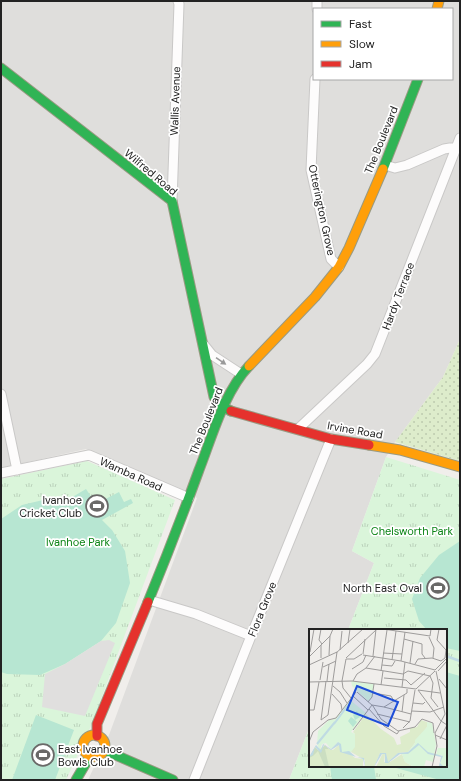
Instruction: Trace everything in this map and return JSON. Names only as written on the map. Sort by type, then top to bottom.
[{"type":"street","name":"Wallis Avenue","points":[[172,202],[178,1]]},
{"type":"street","name":"Wilfred Road","points":[[2,71],[172,202],[214,397],[223,407]]},
{"type":"street","name":"Otterington Grove","points":[[314,80],[311,170],[331,259],[338,267]]},
{"type":"street","name":"The Boulevard","points":[[97,736],[98,720],[149,600],[223,407],[240,374],[315,297],[338,267],[349,248],[385,165],[418,80]]},
{"type":"street","name":"Hardy Terrace","points":[[298,429],[367,364],[375,354],[460,138]]},
{"type":"street","points":[[385,165],[394,168],[444,149],[456,148]]},
{"type":"street","points":[[204,345],[212,355],[240,374]]},
{"type":"street","points":[[1,394],[17,470]]},
{"type":"street","name":"Irvine Road","points":[[223,407],[331,440],[400,450],[460,467]]},
{"type":"street","name":"Flora Grove","points":[[194,780],[331,440]]},
{"type":"street","name":"Wamba Road","points":[[1,473],[89,455],[189,498]]},
{"type":"street","points":[[149,600],[196,614],[251,636]]},
{"type":"street","points":[[97,736],[104,743],[104,750],[100,756],[90,756],[85,751],[85,741],[90,737],[97,736]]},
{"type":"street","points":[[104,750],[173,780]]},
{"type":"street","points":[[76,780],[90,756]]},
{"type":"shaded area","points":[[1,1],[460,1],[460,339],[443,377],[395,442],[386,457],[352,551],[374,563],[348,629],[309,629],[309,729],[289,780],[88,780],[109,735],[197,498],[86,449],[1,468]]},
{"type":"shaded area","points":[[109,640],[115,643],[85,716],[42,707],[45,674],[65,664],[101,641]]},
{"type":"green space","points":[[460,339],[460,461],[395,442],[443,377]]},
{"type":"green space","name":"Chelsworth Park","points":[[386,457],[460,480],[460,780],[289,780],[309,729],[309,767],[447,767],[447,629],[348,629],[374,563],[352,551]]},
{"type":"green space","name":"Ivanhoe Park","points":[[87,461],[175,500],[91,726],[66,780],[1,780],[1,479]]},
{"type":"green space","points":[[86,489],[96,504],[119,492],[124,502],[131,499],[133,503],[102,520],[112,530],[125,551],[130,583],[116,623],[101,641],[65,664],[40,675],[7,674],[1,672],[1,519],[22,505],[43,500],[64,502]]},
{"type":"green space","name":"North East Oval","points":[[460,541],[460,651],[447,648],[447,629],[426,629],[419,621],[412,599],[420,578],[439,555]]},
{"type":"green space","points":[[447,672],[460,676],[460,780],[440,780],[396,768],[447,767]]},
{"type":"green space","name":"East Ivanhoe Bowls Club","points":[[36,715],[74,730],[55,780],[12,780]]},
{"type":"green space","points":[[330,767],[374,767],[376,780],[332,780]]},
{"type":"waterway","points":[[447,656],[460,661]]},
{"type":"traffic: fast","points":[[1,68],[172,201],[214,397],[223,407],[231,411]]},
{"type":"traffic: fast","points":[[383,169],[418,80]]},
{"type":"traffic: fast","points":[[148,602],[181,520],[220,415],[232,389],[249,366]]},
{"type":"traffic: fast","points":[[104,750],[173,780]]},
{"type":"traffic: fast","points":[[76,780],[90,756]]},
{"type":"traffic: slow","points":[[437,8],[439,1]]},
{"type":"traffic: slow","points":[[249,366],[315,297],[339,267],[349,248],[383,169]]},
{"type":"traffic: slow","points":[[369,445],[400,450],[460,467]]},
{"type":"traffic: slow","points":[[94,735],[98,736],[104,742],[105,746],[104,750],[98,756],[94,757],[90,756],[84,750],[83,746],[84,742],[90,736],[94,735]]},
{"type":"traffic: jam","points":[[231,411],[331,439],[369,445]]},
{"type":"traffic: jam","points":[[97,736],[97,724],[148,602]]},
{"type":"place","name":"Ivanhoe Cricket Club","points":[[97,506]]},
{"type":"place","name":"North East Oval","points":[[438,588]]},
{"type":"place","name":"East Ivanhoe Bowls Club","points":[[43,755]]}]
